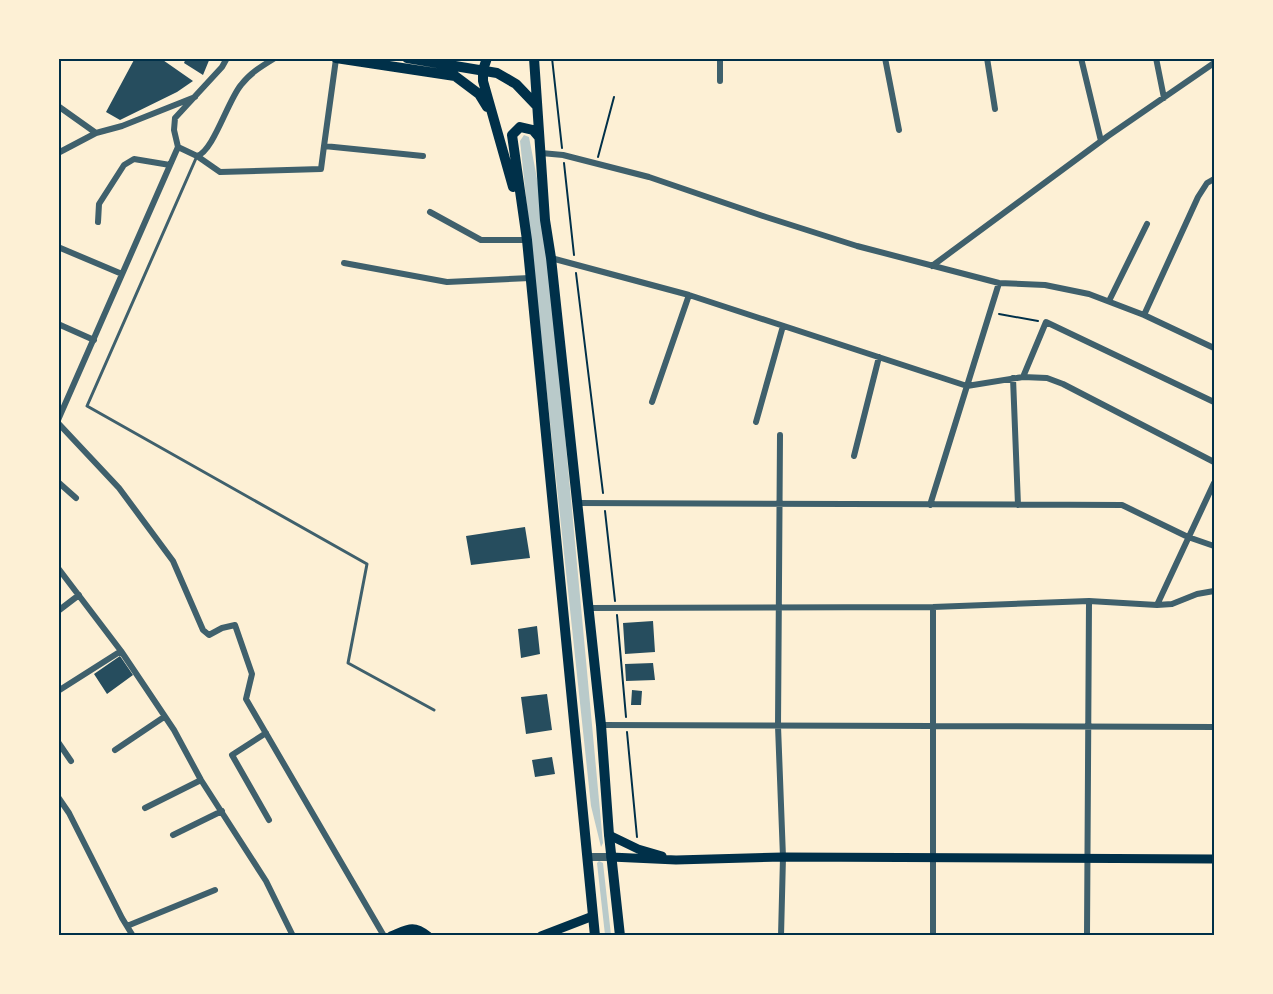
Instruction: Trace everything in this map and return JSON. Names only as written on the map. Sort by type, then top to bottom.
[{"type":"main road","points":[[336,58],[455,76],[479,94],[496,120]]},
{"type":"main road","points":[[407,58],[497,73],[516,84],[537,106]]},
{"type":"main road","points":[[487,58],[483,70],[483,81],[496,120],[526,240]]},
{"type":"main road","points":[[534,58],[545,220],[601,725],[609,835],[620,936]]},
{"type":"main road","points":[[539,137],[528,127],[520,127],[512,135],[530,278],[596,936]]},
{"type":"main road","points":[[609,835],[638,849],[676,860]]},
{"type":"main road","points":[[611,857],[676,860],[783,857],[1215,859]]},
{"type":"main road","points":[[541,936],[593,916]]},
{"type":"main road","points":[[391,936],[414,928],[418,928],[428,936]]},
{"type":"street","points":[[228,58],[222,68],[175,118],[174,130],[178,147],[58,422],[119,488],[173,561],[203,630],[209,635],[222,628],[235,625],[252,674],[246,699],[384,936]]},
{"type":"street","points":[[197,156],[207,150],[232,97],[242,83],[274,58]]},
{"type":"street","points":[[178,147],[197,156],[220,172],[321,169],[336,58]]},
{"type":"street","points":[[720,58],[720,81]]},
{"type":"street","points":[[885,58],[899,130]]},
{"type":"street","points":[[987,58],[995,109]]},
{"type":"street","points":[[1081,58],[1101,141]]},
{"type":"street","points":[[1156,58],[1164,98]]},
{"type":"street","points":[[932,266],[1101,141],[1215,63]]},
{"type":"street","points":[[58,153],[96,133],[122,126],[195,97]]},
{"type":"street","points":[[58,106],[96,133]]},
{"type":"street","points":[[324,146],[423,156]]},
{"type":"street","points":[[541,153],[596,162],[650,177],[857,246],[932,266],[999,283],[1045,285],[1089,294],[1144,315],[1215,348]]},
{"type":"street","points":[[98,222],[99,204],[124,165],[134,159],[170,165]]},
{"type":"street","points":[[1144,315],[1198,197],[1207,183],[1215,179]]},
{"type":"street","points":[[430,212],[480,240],[526,240]]},
{"type":"street","points":[[1109,302],[1147,224]]},
{"type":"street","points":[[58,247],[122,274]]},
{"type":"street","points":[[551,258],[689,295],[967,386],[1013,378],[1047,378],[1215,462]]},
{"type":"street","points":[[344,263],[447,282],[530,278]]},
{"type":"street","points":[[930,505],[999,283]]},
{"type":"street","points":[[652,402],[689,295]]},
{"type":"street","points":[[1023,377],[1046,322],[1215,402]]},
{"type":"street","points":[[58,324],[94,340]]},
{"type":"street","points":[[756,422],[783,326]]},
{"type":"street","points":[[854,456],[879,357]]},
{"type":"street","points":[[1013,378],[1018,505]]},
{"type":"street","points":[[780,435],[778,726],[783,857],[781,936]]},
{"type":"street","points":[[58,482],[76,498]]},
{"type":"street","points":[[1157,605],[1215,483]]},
{"type":"street","points":[[577,503],[1122,505],[1188,537],[1215,546]]},
{"type":"street","points":[[58,568],[121,651],[174,730],[201,780],[266,881],[293,936]]},
{"type":"street","points":[[588,608],[933,607],[1089,601],[1157,605],[1172,604],[1197,594],[1215,591]]},
{"type":"street","points":[[58,611],[79,595]]},
{"type":"street","points":[[1087,936],[1089,601]]},
{"type":"street","points":[[933,607],[933,936]]},
{"type":"street","points":[[58,691],[121,651]]},
{"type":"street","points":[[115,750],[164,717]]},
{"type":"street","points":[[601,725],[1215,727]]},
{"type":"street","points":[[266,733],[232,755],[269,820]]},
{"type":"street","points":[[58,742],[71,761]]},
{"type":"street","points":[[145,808],[201,780]]},
{"type":"street","points":[[58,797],[69,813],[133,936]]},
{"type":"street","points":[[172,835],[222,811]]},
{"type":"street","points":[[587,857],[611,857]]},
{"type":"street","points":[[127,926],[214,890]]},
{"type":"lane","points":[[197,156],[87,406],[367,564],[348,663],[434,710]]},
{"type":"path","points":[[552,58],[616,608],[638,849]]},
{"type":"path","points":[[596,162],[615,97]]},
{"type":"path","points":[[990,313],[1046,322]]},
{"type":"shaded area","points":[[524,135],[529,137],[545,220],[603,843],[601,847],[591,806],[520,141]]},
{"type":"shaded area","points":[[599,861],[603,863],[611,935],[605,935],[597,863]]},
{"type":"building","points":[[135,58],[160,58],[193,81],[177,92],[120,120],[106,112]]},
{"type":"building","points":[[186,58],[210,58],[203,75],[184,63]]},
{"type":"building","points":[[525,527],[530,558],[471,565],[466,536]]},
{"type":"building","points":[[653,621],[655,652],[625,654],[623,623]]},
{"type":"building","points":[[537,626],[540,654],[521,658],[518,629]]},
{"type":"building","points":[[120,656],[133,675],[107,694],[94,674]]},
{"type":"building","points":[[653,663],[655,680],[626,681],[625,664]]},
{"type":"building","points":[[632,690],[642,691],[641,705],[631,705]]},
{"type":"building","points":[[547,694],[552,730],[526,734],[521,697]]},
{"type":"building","points":[[552,757],[555,774],[535,777],[532,760]]}]
